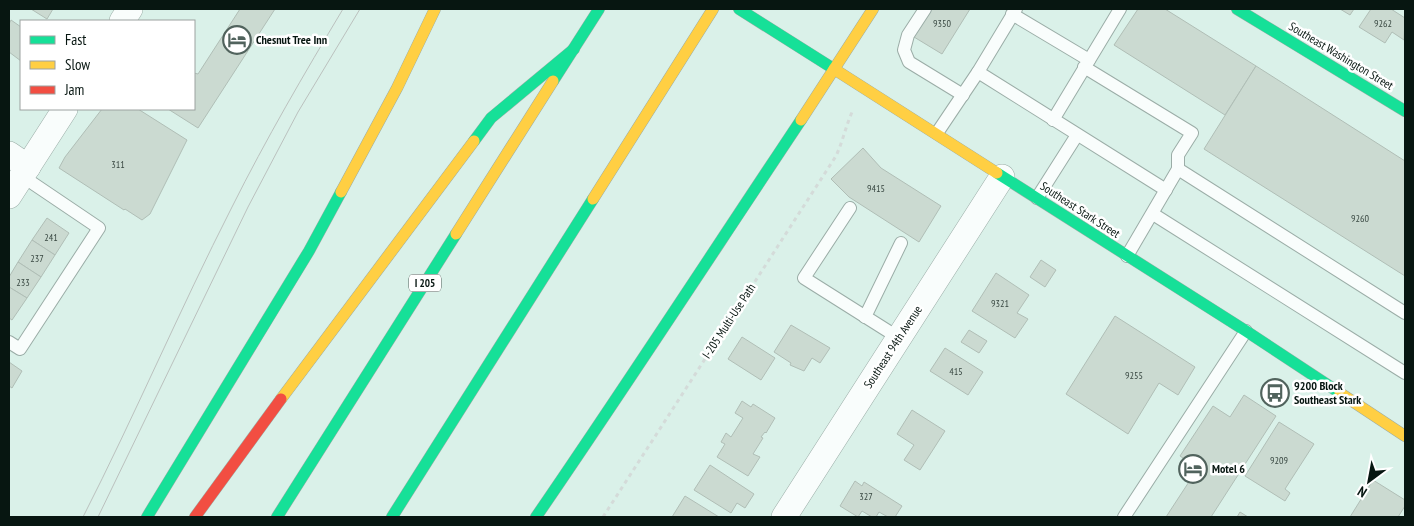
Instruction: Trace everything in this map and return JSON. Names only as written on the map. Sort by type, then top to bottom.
[{"type":"main road","points":[[147,517],[309,251],[397,88],[436,9]]},
{"type":"main road","name":"I 205","points":[[276,517],[599,9]]},
{"type":"main road","points":[[392,517],[713,9]]},
{"type":"main road","name":"Southeast Stark Street","points":[[739,9],[1246,331],[1405,436]]},
{"type":"main road","points":[[536,517],[618,399],[650,346],[691,288],[873,9]]},
{"type":"main road","name":"Southeast Washington Street","points":[[1237,9],[1405,111]]},
{"type":"main road","points":[[196,517],[302,369],[491,118],[574,48]]},
{"type":"street","points":[[123,20],[130,9]]},
{"type":"street","points":[[17,173],[64,110]]},
{"type":"street","name":"Southeast 94th Avenue","points":[[784,517],[1002,176]]},
{"type":"lane","points":[[926,9],[908,35],[904,50],[906,56],[909,62],[963,95]]},
{"type":"lane","points":[[1052,120],[1120,9]]},
{"type":"lane","points":[[937,133],[978,72],[1014,11],[1086,64],[1192,133],[1178,155],[1178,169],[1127,256]]},
{"type":"lane","points":[[978,72],[1166,190]]},
{"type":"lane","points":[[1037,198],[1076,135]]},
{"type":"lane","points":[[1178,169],[1405,313]]},
{"type":"lane","points":[[9,342],[20,349],[99,228],[17,173]]},
{"type":"lane","points":[[850,208],[804,278],[899,338]]},
{"type":"lane","points":[[1153,214],[1405,373]]},
{"type":"lane","points":[[865,317],[901,243]]},
{"type":"lane","points":[[1124,517],[1246,331]]},
{"type":"path","name":"I-205 Multi-Use Path","points":[[603,517],[836,156],[844,139],[847,122]]},
{"type":"building","points":[[31,9],[53,9],[47,19]]},
{"type":"building","name":"Chesnut Tree Inn","points":[[240,9],[275,9],[198,128],[170,110],[195,110],[195,73],[198,74]]},
{"type":"building","points":[[931,9],[970,9],[942,54],[914,37]]},
{"type":"building","points":[[1138,9],[1165,9],[1256,66],[1225,115],[1114,45]]},
{"type":"building","points":[[1340,9],[1354,9],[1350,15]]},
{"type":"building","points":[[1371,9],[1391,9],[1405,18],[1404,40],[1392,32],[1385,43],[1359,27]]},
{"type":"building","points":[[11,20],[20,26],[20,60],[9,52],[9,24]]},
{"type":"building","points":[[1256,66],[1405,161],[1405,276],[1204,149]]},
{"type":"building","points":[[101,110],[140,110],[187,140],[150,214],[142,220],[59,168],[65,157]]},
{"type":"building","points":[[863,148],[881,168],[941,206],[919,242],[849,197],[831,179]]},
{"type":"building","points":[[47,218],[69,233],[55,255],[32,240]]},
{"type":"building","points":[[32,240],[55,255],[41,277],[18,262]]},
{"type":"building","points":[[1041,260],[1056,270],[1045,287],[1030,277]]},
{"type":"building","points":[[18,262],[41,277],[27,298],[9,287],[9,277]]},
{"type":"building","points":[[996,273],[1029,295],[1017,313],[1028,319],[1015,338],[972,311]]},
{"type":"building","points":[[9,287],[27,298],[12,320],[9,318]]},
{"type":"building","points":[[1115,316],[1195,367],[1178,395],[1159,383],[1128,434],[1066,394]]},
{"type":"building","points":[[791,325],[830,348],[820,363],[812,358],[804,371],[790,365],[791,363],[774,352]]},
{"type":"building","points":[[969,330],[987,341],[979,353],[961,342]]},
{"type":"building","points":[[742,337],[775,358],[761,380],[728,359]]},
{"type":"building","points":[[945,348],[983,372],[968,395],[930,371]]},
{"type":"building","points":[[9,362],[22,371],[12,388],[9,386]]},
{"type":"building","points":[[1244,395],[1276,416],[1211,517],[1166,517],[1198,468],[1180,456],[1213,406],[1230,417]]},
{"type":"building","points":[[742,401],[751,407],[753,404],[775,418],[766,433],[761,437],[763,438],[753,454],[760,457],[748,476],[717,457],[725,444],[721,442],[726,433],[731,437],[743,418],[735,413]]},
{"type":"building","points":[[912,410],[945,431],[920,470],[904,460],[914,445],[897,434]]},
{"type":"building","points":[[1279,422],[1314,444],[1285,489],[1290,493],[1285,501],[1245,476]]},
{"type":"building","points":[[710,465],[754,494],[745,508],[737,503],[731,513],[694,490]]},
{"type":"building","points":[[1373,480],[1405,500],[1405,506],[1398,517],[1350,517]]},
{"type":"building","points":[[855,481],[862,486],[864,482],[902,506],[895,517],[888,517],[879,512],[876,517],[872,517],[862,511],[858,517],[840,506]]},
{"type":"building","points":[[685,496],[719,517],[672,517]]},
{"type":"building","points":[[1240,512],[1248,517],[1237,517]]},
{"type":"tram line","points":[[83,517],[194,284],[245,182],[343,9]]},
{"type":"tram line","points":[[98,517],[248,207],[298,112],[360,9]]},
{"type":"traffic: fast","points":[[553,81],[599,9]]},
{"type":"traffic: fast","points":[[739,9],[834,69]]},
{"type":"traffic: fast","points":[[1237,9],[1405,111]]},
{"type":"traffic: fast","points":[[474,141],[491,118],[574,49]]},
{"type":"traffic: fast","points":[[536,517],[801,120]]},
{"type":"traffic: fast","points":[[997,173],[1340,393]]},
{"type":"traffic: fast","points":[[147,517],[309,251],[341,192]]},
{"type":"traffic: fast","points":[[392,517],[593,199]]},
{"type":"traffic: fast","points":[[277,517],[456,234]]},
{"type":"traffic: slow","points":[[341,192],[397,88],[435,9]]},
{"type":"traffic: slow","points":[[593,199],[713,9]]},
{"type":"traffic: slow","points":[[801,120],[873,9]]},
{"type":"traffic: slow","points":[[834,69],[997,173]]},
{"type":"traffic: slow","points":[[456,234],[553,81]]},
{"type":"traffic: slow","points":[[281,399],[474,141]]},
{"type":"traffic: slow","points":[[1340,393],[1405,436]]},
{"type":"traffic: jam","points":[[195,517],[281,399]]},
{"type":"place","name":"Chesnut Tree Inn","points":[[237,40]]},
{"type":"place","name":"9200 Block Southeast Stark","points":[[1275,393]]},
{"type":"place","name":"Motel 6","points":[[1193,469]]}]
